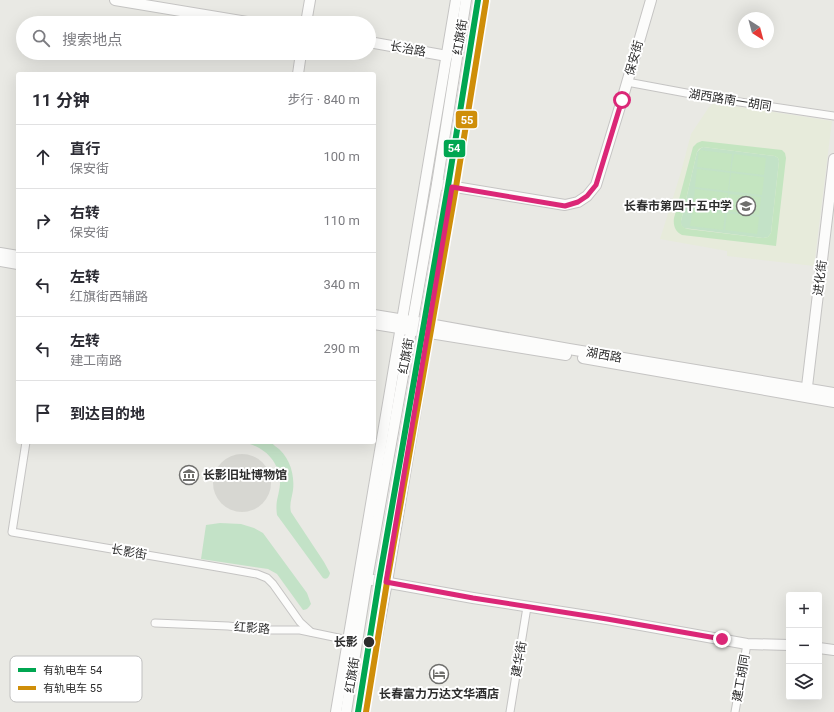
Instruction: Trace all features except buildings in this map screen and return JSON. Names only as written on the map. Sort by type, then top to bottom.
[{"type":"street","points":[[115,0],[211,16]]},
{"type":"street","points":[[307,16],[310,0]]},
{"type":"street","name":"红旗街","points":[[336,712],[456,0]]},
{"type":"street","name":"红旗街","points":[[346,712],[367,579],[437,184],[466,0]]},
{"type":"street","points":[[364,712],[484,0]]},
{"type":"street","name":"保安街","points":[[437,184],[565,206],[578,202],[587,196],[596,185],[651,0]]},
{"type":"street","name":"长治路","points":[[376,43],[447,56]]},
{"type":"street","points":[[298,72],[300,60]]},
{"type":"street","name":"湖西路南一胡同","points":[[627,82],[713,98],[834,116]]},
{"type":"street","name":"进化街","points":[[806,393],[834,159]]},
{"type":"street","points":[[0,253],[16,256]]},
{"type":"street","points":[[0,261],[16,264]]},
{"type":"street","name":"湖西路","points":[[376,316],[412,326],[569,349],[806,393],[834,402]]},
{"type":"street","name":"湖西路","points":[[376,324],[401,324]]},
{"type":"street","name":"湖西路","points":[[806,393],[834,394]]},
{"type":"street","name":"长影街","points":[[26,444],[12,532],[257,574],[267,578],[273,584],[300,622],[311,632]]},
{"type":"street","points":[[367,579],[747,644],[786,646]]},
{"type":"street","name":"建华街","points":[[510,712],[527,606]]},
{"type":"street","name":"红影路","points":[[155,623],[228,626],[263,630],[300,630],[348,640]]},
{"type":"street","name":"建工胡同","points":[[736,712],[747,644]]},
{"type":"street","points":[[822,648],[834,650]]},
{"type":"shaded area","name":"长春市第四十五中学","points":[[714,103],[832,121],[814,266],[727,256],[727,251],[660,239],[691,134],[709,107]]},
{"type":"shaded area","points":[[242,454],[253,456],[266,467],[269,472],[271,483],[269,494],[258,507],[253,510],[242,512],[231,510],[218,499],[215,494],[213,483],[215,472],[226,459],[231,456]]},
{"type":"green space","points":[[702,141],[782,150],[785,153],[786,158],[776,246],[682,235],[676,230],[674,226],[674,218],[693,147]],"holes":[[[703,147],[775,156],[779,161],[771,233],[768,237],[763,238],[688,229],[681,224],[697,152],[699,149]]]},
{"type":"green space","points":[[703,147],[775,156],[778,158],[779,161],[771,233],[768,237],[763,238],[684,228],[682,226],[681,221],[697,152]]},
{"type":"green space","points":[[699,150],[732,154],[730,171],[697,167]]},
{"type":"green space","points":[[734,154],[766,158],[764,175],[731,171]]},
{"type":"green space","points":[[697,169],[730,173],[728,191],[695,187]]},
{"type":"green space","points":[[731,173],[764,177],[762,195],[729,191]]},
{"type":"green space","points":[[695,189],[728,193],[725,211],[693,207]]},
{"type":"green space","points":[[729,194],[761,197],[759,215],[727,211]]},
{"type":"green space","points":[[693,209],[725,213],[723,230],[690,226]]},
{"type":"green space","points":[[727,213],[759,217],[757,234],[725,230]]},
{"type":"green space","points":[[250,444],[272,444],[284,454],[290,465],[293,478],[293,490],[290,506],[291,512],[330,573],[327,578],[323,578],[277,515],[277,502],[280,484],[277,468],[269,456],[257,447]]},
{"type":"green space","points":[[220,523],[241,524],[254,528],[263,533],[307,593],[311,604],[309,607],[303,610],[277,574],[268,569],[201,559],[206,525]]},
{"type":"tram line","points":[[355,712],[374,580],[443,185],[473,0]]},
{"type":"tram line","name":"54","points":[[358,712],[379,581],[448,186],[478,0]]},
{"type":"tram line","name":"55","points":[[366,712],[387,582],[456,187],[486,1]]},
{"type":"place","name":"长春市第四十五中学","points":[[746,206]]},
{"type":"place","name":"长影旧址博物馆","points":[[189,475]]},
{"type":"place","name":"长影","points":[[369,642]]},
{"type":"place","name":"长春富力万达文华酒店","points":[[439,674]]},
{"type":"route","points":[[622,100],[596,185],[587,196],[578,202],[565,206],[452,187],[386,582],[473,598],[722,639]]}]
